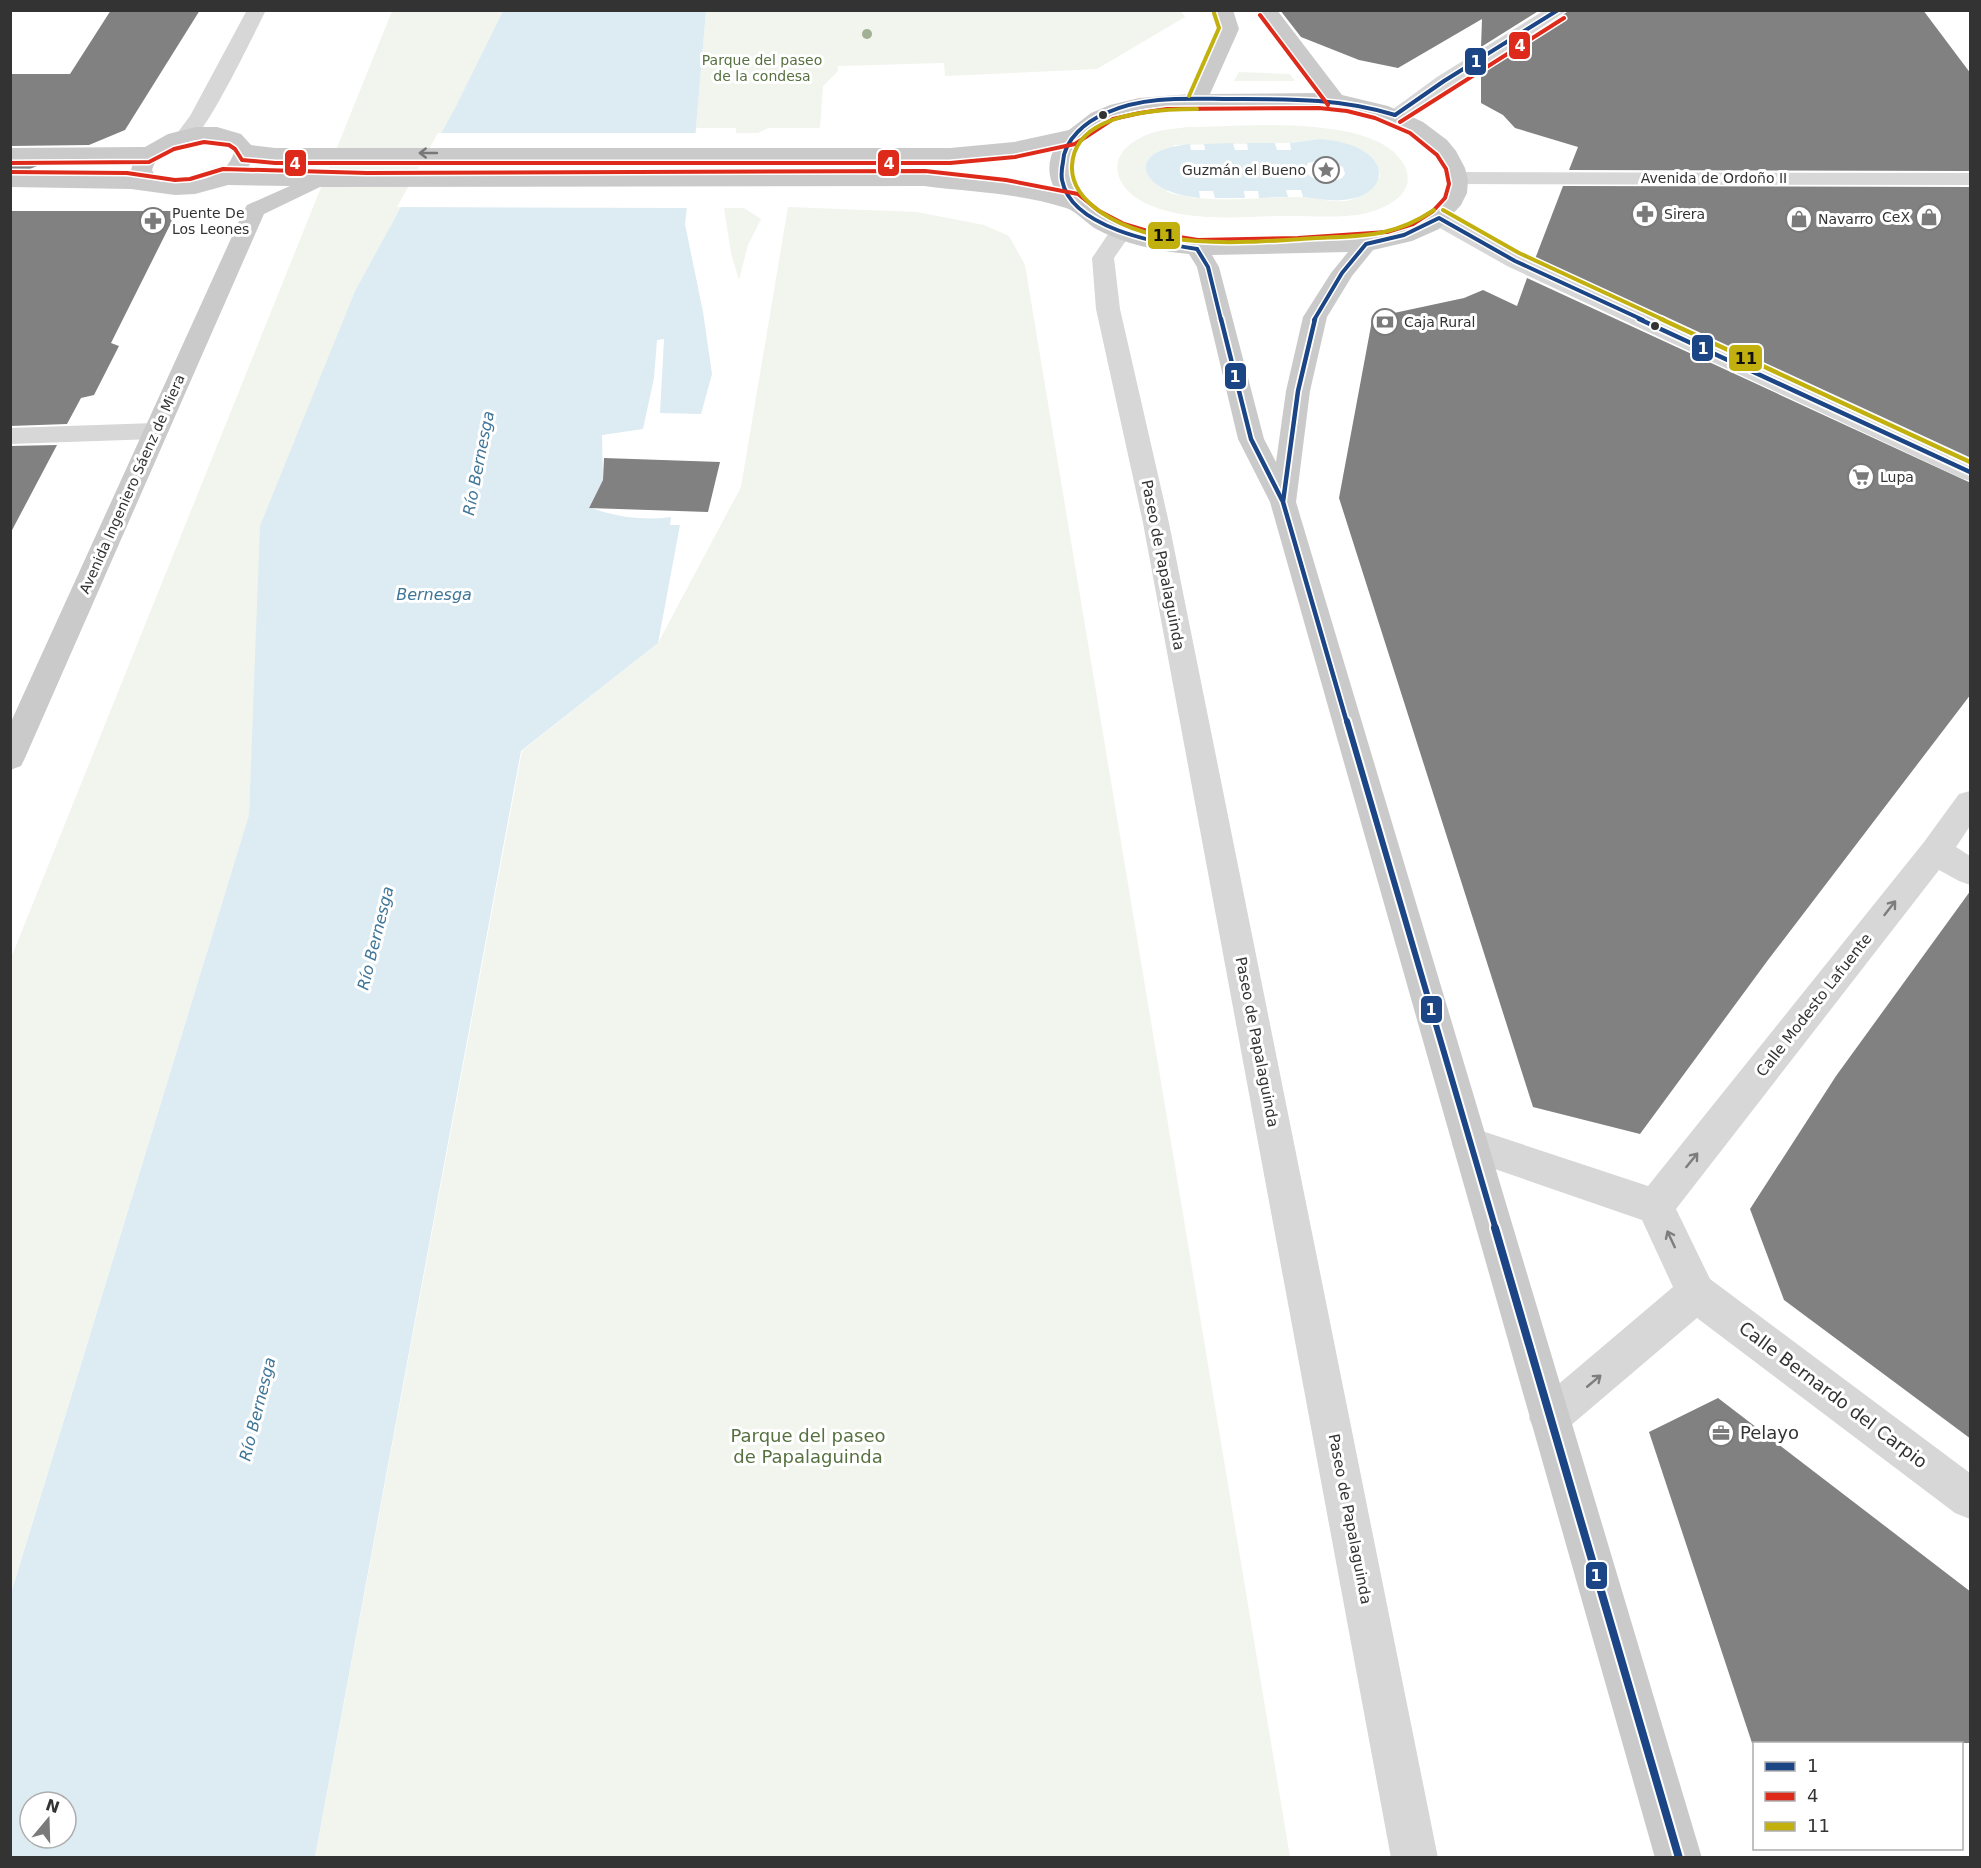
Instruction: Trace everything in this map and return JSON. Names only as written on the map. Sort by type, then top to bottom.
[{"type":"main road","points":[[1197,100],[1229,29],[1223,10]]},
{"type":"main road","points":[[1267,10],[1335,100]]},
{"type":"main road","points":[[1166,100],[1335,100],[1395,115],[1427,133],[1444,149],[1455,166],[1458,178],[1453,203],[1439,218],[1417,232],[1389,241],[1366,244],[1197,249],[1152,242],[1121,232],[1094,219],[1075,203],[1059,175],[1063,151],[1073,135],[1110,111],[1166,100]]},
{"type":"main road","points":[[149,183],[142,177],[139,170],[141,161],[158,146],[185,136],[219,134],[232,137],[242,143],[245,151],[241,165],[215,181]]},
{"type":"main road","points":[[245,151],[275,154],[950,154],[1014,148],[1073,135]]},
{"type":"main road","points":[[10,154],[148,153]]},
{"type":"main road","points":[[10,181],[149,183],[175,189],[215,181],[924,180],[1005,189],[1075,203]]},
{"type":"main road","points":[[215,181],[246,196],[255,210],[321,181]]},
{"type":"main road","name":"Avenida Ingeniero Sáenz de Miera","points":[[10,758],[255,210]]},
{"type":"main road","points":[[1283,502],[1298,391],[1315,317],[1342,273],[1366,244]]},
{"type":"main road","points":[[1197,249],[1209,267],[1251,439],[1283,502],[1679,1857]]},
{"type":"street","points":[[185,136],[199,118],[257,10]]},
{"type":"street","points":[[1395,115],[1444,81],[1559,10]]},
{"type":"street","name":"Avenida de Ordoño II","points":[[1458,178],[1971,179]]},
{"type":"street","points":[[1439,218],[1515,261],[1971,472]]},
{"type":"street","name":"Paseo de Papalaguinda","points":[[1121,232],[1103,258],[1108,309],[1156,523],[1415,1857]]},
{"type":"street","points":[[10,436],[155,431]]},
{"type":"street","name":"Calle Modesto Lafuente","points":[[1655,1206],[1971,803]]},
{"type":"street","points":[[1935,850],[1971,872]]},
{"type":"street","points":[[1470,1144],[1655,1206],[1696,1293],[1549,1418]]},
{"type":"street","name":"Calle Bernardo del Carpio","points":[[1696,1293],[1971,1498]]},
{"type":"green space","name":"Parque del paseo de la condesa","points":[[1180,10],[1185,17],[1097,69],[945,76],[944,63],[838,66],[838,71],[823,86],[820,128],[768,128],[758,133],[736,133],[736,128],[696,128],[706,11]]},
{"type":"green space","points":[[392,11],[503,11],[456,106],[355,291],[261,526],[249,815],[11,1592],[11,958]]},
{"type":"green space","points":[[1239,72],[1290,74],[1295,81],[1234,81]]},
{"type":"green space","points":[[1304,126],[1364,136],[1387,147],[1403,163],[1408,179],[1407,185],[1395,201],[1382,208],[1363,214],[1336,216],[1203,217],[1185,215],[1152,206],[1130,193],[1118,175],[1117,165],[1120,155],[1128,146],[1145,135],[1188,127]],"holes":[[[1329,140],[1358,150],[1373,161],[1378,168],[1380,177],[1356,198],[1343,201],[1308,197],[1216,199],[1167,192],[1174,145]]]},
{"type":"green space","name":"Parque del paseo de Papalaguinda","points":[[788,207],[917,212],[984,225],[1009,236],[1025,265],[1290,1857],[315,1858],[522,751],[658,643],[741,487]]},
{"type":"green space","points":[[724,208],[744,208],[761,219],[748,245],[739,280],[731,253]]},
{"type":"water","name":"Bernesga","points":[[503,11],[706,11],[685,224],[703,312],[712,374],[701,414],[660,413],[664,339],[657,340],[654,378],[643,429],[602,435],[603,480],[589,507],[629,517],[650,519],[671,517],[670,525],[680,525],[658,643],[521,751],[315,1857],[11,1858],[11,1593],[249,815],[260,526],[355,291],[456,106]]},
{"type":"water","points":[[1320,139],[1355,146],[1372,158],[1377,165],[1379,172],[1375,185],[1364,195],[1342,200],[1303,197],[1301,190],[1286,190],[1288,197],[1259,198],[1258,191],[1244,191],[1245,198],[1215,198],[1213,191],[1199,191],[1200,198],[1180,195],[1164,189],[1153,181],[1147,172],[1147,163],[1153,155],[1168,148],[1190,144],[1191,150],[1205,150],[1204,144],[1233,143],[1235,150],[1248,150],[1247,143],[1275,143],[1277,150],[1291,150],[1290,143]],"holes":[[[1326,159],[1343,167],[1345,174],[1342,178],[1327,182],[1312,178],[1305,170],[1308,163]]]},
{"type":"pier","points":[[438,133],[698,133],[690,208],[397,207]]},
{"type":"building","points":[[111,10],[200,10],[125,130],[89,145],[10,146],[10,74],[70,74]]},
{"type":"building","points":[[1280,10],[1540,10],[1481,47],[1482,19],[1398,68],[1359,60],[1301,37]]},
{"type":"building","points":[[1570,10],[1923,10],[1971,74],[1971,171],[1569,170],[1578,147],[1515,128],[1503,115],[1481,103],[1481,70]]},
{"type":"building","points":[[10,162],[47,162],[20,173],[10,173]]},
{"type":"building","points":[[1563,186],[1971,187],[1971,460],[1535,259]]},
{"type":"building","points":[[10,211],[177,211],[111,343],[119,346],[94,395],[81,398],[67,424],[10,426]]},
{"type":"building","points":[[1527,278],[1971,483],[1971,694],[1768,960],[1640,1134],[1533,1107],[1339,498],[1373,315],[1394,313],[1464,298],[1483,290],[1517,306]]},
{"type":"building","points":[[57,445],[10,534],[10,446]]},
{"type":"building","points":[[604,458],[720,462],[708,512],[589,508],[603,480]]},
{"type":"building","points":[[1971,890],[1971,1439],[1784,1300],[1750,1209],[1836,1076]]},
{"type":"building","points":[[1718,1398],[1971,1592],[1971,1743],[1752,1743],[1649,1432]]},
{"type":"transit line","name":"1","points":[[1395,115],[1444,81],[1558,10]]},
{"type":"transit line","name":"11","points":[[1189,96],[1219,28],[1214,13]]},
{"type":"transit line","name":"4","points":[[1260,15],[1328,105]]},
{"type":"transit line","name":"4","points":[[1400,122],[1564,18]]},
{"type":"transit line","name":"1","points":[[1197,249],[1131,234],[1107,225],[1086,213],[1070,198],[1062,179],[1063,157],[1074,136],[1086,125],[1121,107],[1168,99],[1334,101],[1395,115]]},
{"type":"transit line","name":"4","points":[[10,163],[149,162],[174,149],[204,142],[229,145],[235,149],[242,160],[275,163],[950,163],[1015,157],[1075,144],[1113,119],[1140,113],[1167,109],[1319,108],[1347,111],[1375,118],[1410,133],[1437,155],[1446,169],[1449,184],[1445,198],[1433,211],[1413,224],[1387,232],[1298,238],[1198,240],[1154,233],[1124,224],[1099,211],[1078,194],[1006,180],[925,171],[367,173],[223,169],[190,179],[175,180],[127,173],[10,172]]},
{"type":"transit line","name":"11","points":[[1197,109],[1139,112],[1103,125],[1088,135],[1078,147],[1072,160],[1072,174],[1076,188],[1103,214],[1126,226],[1152,234],[1207,241],[1264,241],[1368,235],[1404,225],[1434,210]]},
{"type":"transit line","name":"11","points":[[1443,210],[1519,253],[1970,462]]},
{"type":"transit line","name":"1","points":[[1679,1858],[1283,502],[1298,391],[1315,317],[1342,273],[1366,244],[1404,235],[1439,218],[1515,261],[1970,472]]},
{"type":"transit line","name":"1","points":[[1197,249],[1208,267],[1251,439],[1282,500]]},
{"type":"place","name":"Guzmán el Bueno","points":[[1326,170]]},
{"type":"place","name":"Sirera","points":[[1645,214]]},
{"type":"place","name":"CeX","points":[[1929,217]]},
{"type":"place","name":"Navarro","points":[[1799,219]]},
{"type":"place","name":"Puente De Los Leones","points":[[153,221]]},
{"type":"place","name":"Caja Rural","points":[[1385,322]]},
{"type":"place","name":"Lupa","points":[[1861,477]]},
{"type":"place","name":"Pelayo","points":[[1721,1433]]},
{"type":"water label","name":"Río Bernesga","points":[[478,463]]},
{"type":"water label","name":"Río Bernesga","points":[[375,938]]},
{"type":"water label","name":"Río Bernesga","points":[[257,1409]]}]
